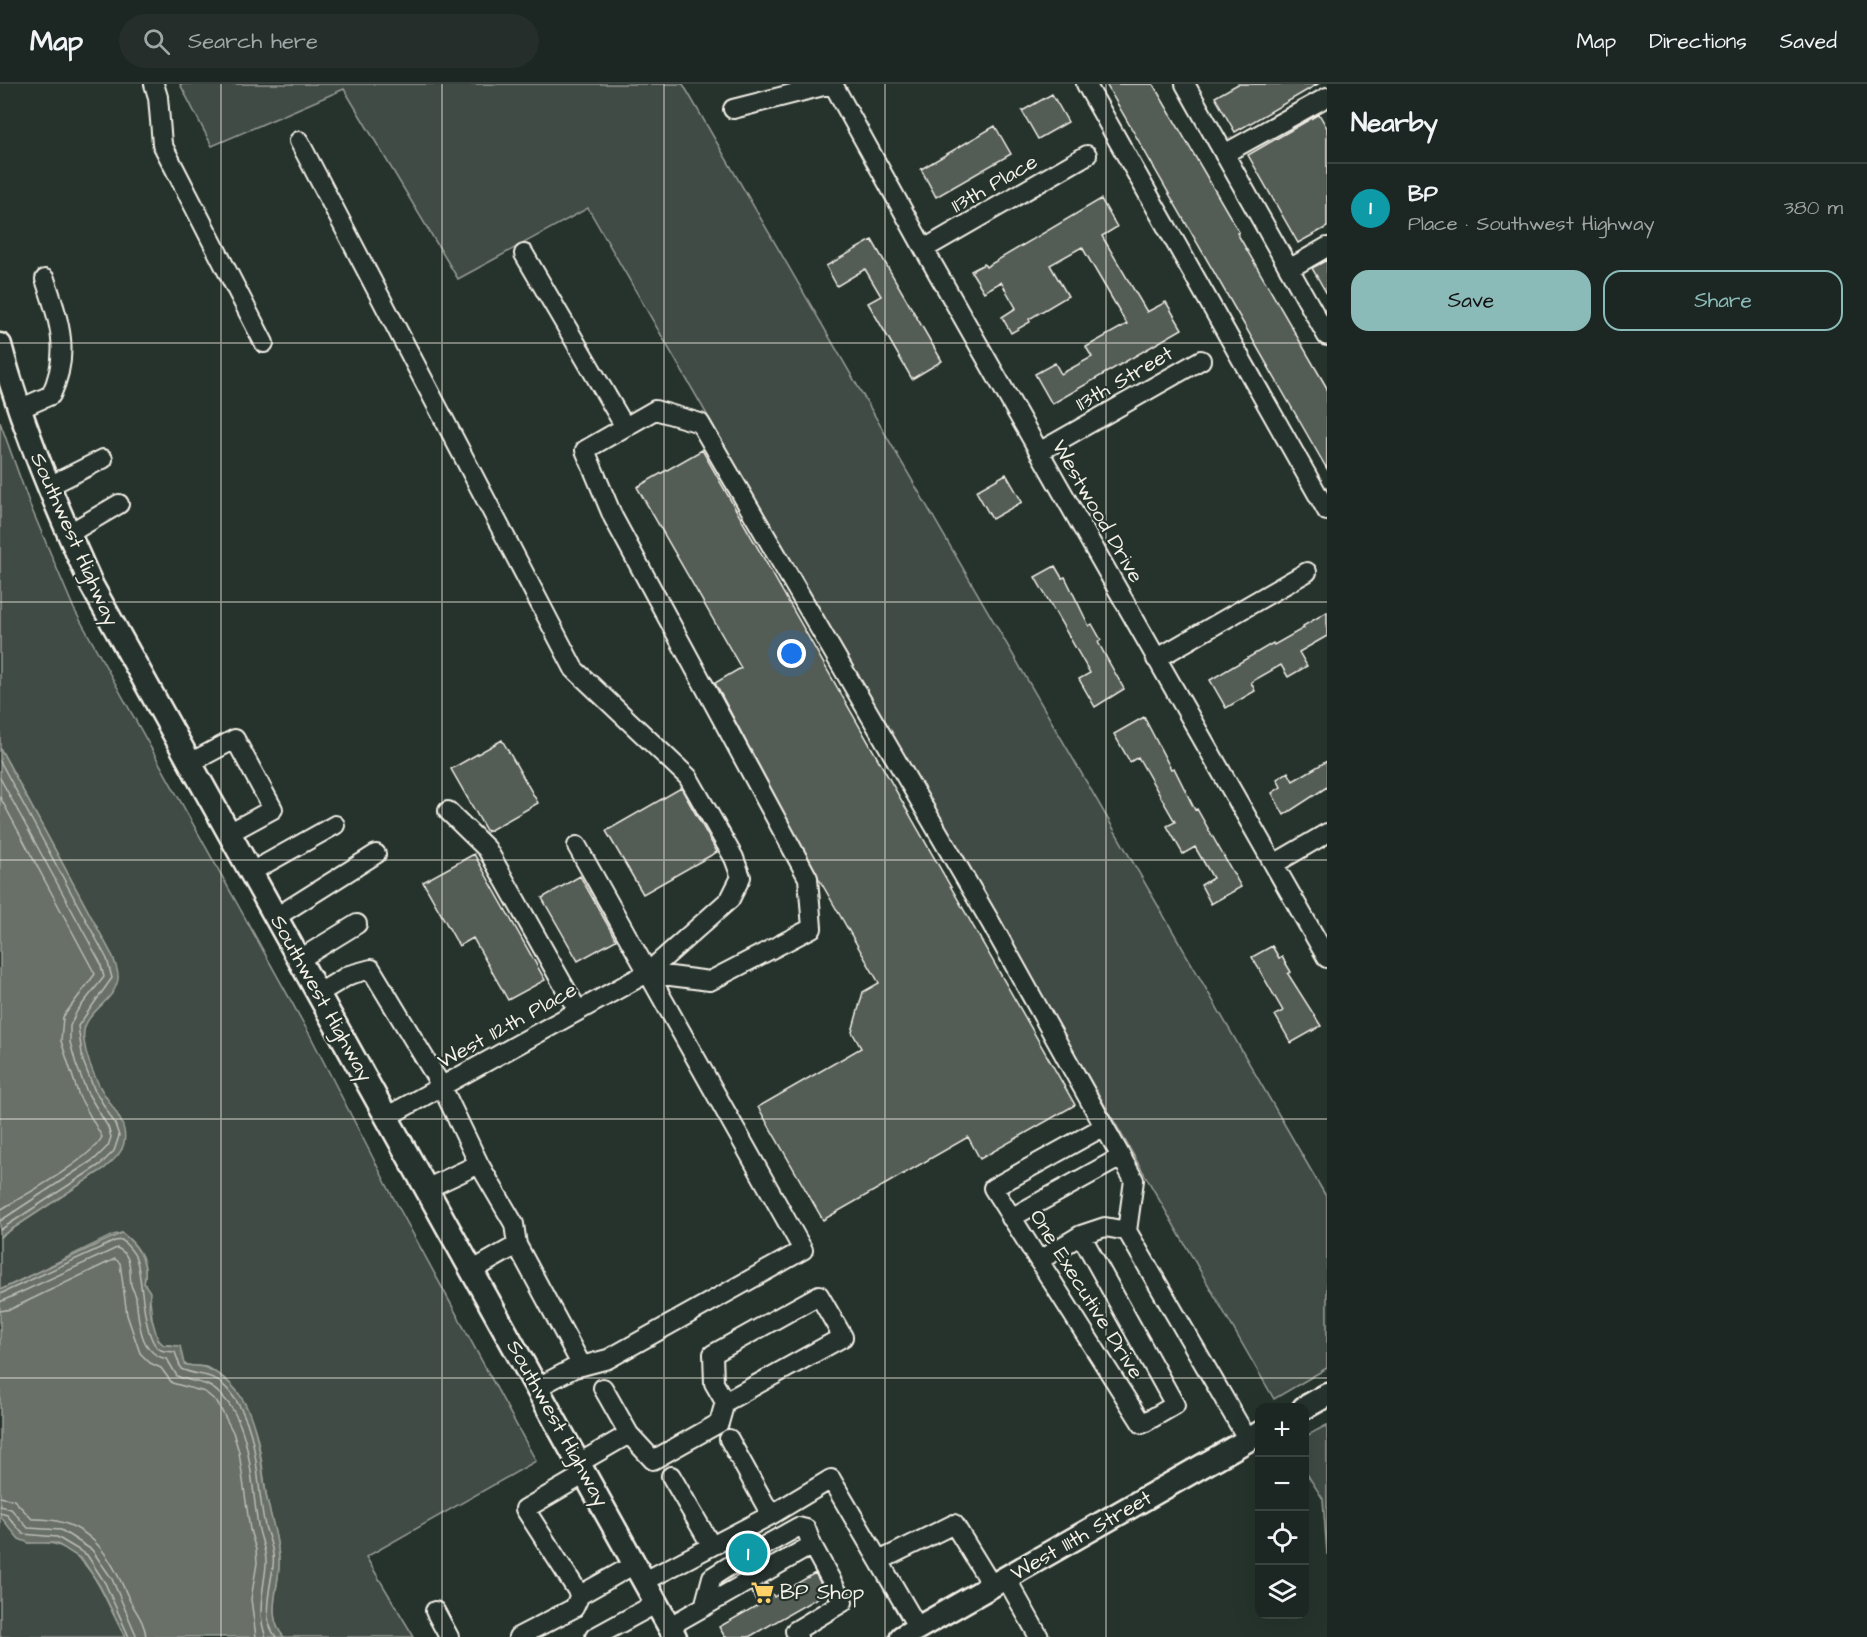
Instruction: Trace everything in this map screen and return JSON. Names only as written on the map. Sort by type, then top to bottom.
[{"type":"main road","name":"Southwest Highway","points":[[0,345],[20,409],[49,486],[92,586],[673,1632]]},
{"type":"main road","points":[[1309,1406],[1327,1395]]},
{"type":"main road","name":"West 111th Street","points":[[910,1632],[1254,1437]]},
{"type":"street","points":[[154,84],[158,97],[162,144],[264,343]]},
{"type":"street","points":[[733,110],[832,84]]},
{"type":"street","name":"Westwood Drive","points":[[832,84],[1327,958]]},
{"type":"street","points":[[1086,84],[1327,512]]},
{"type":"street","points":[[1185,84],[1327,336]]},
{"type":"street","points":[[1224,154],[1327,97]]},
{"type":"street","name":"West 112th Place","points":[[299,141],[574,669],[688,777],[734,858],[741,877],[730,898],[647,973],[388,1116]]},
{"type":"street","name":"113th Place","points":[[924,249],[1087,155]]},
{"type":"street","points":[[1289,269],[1327,247]]},
{"type":"street","points":[[524,254],[625,427]]},
{"type":"street","points":[[20,409],[51,395],[64,353],[59,321],[45,279]]},
{"type":"street","name":"113th Street","points":[[1039,452],[1201,360]]},
{"type":"street","points":[[647,973],[710,981],[812,928],[808,878],[618,527],[585,450],[655,410],[700,423],[985,913],[1134,1180],[1127,1231],[1254,1437]]},
{"type":"street","points":[[49,486],[103,459]]},
{"type":"street","points":[[68,534],[119,504]]},
{"type":"street","points":[[1156,659],[1307,572]]},
{"type":"street","points":[[190,763],[235,739],[273,809],[229,833]]},
{"type":"street","points":[[447,811],[487,849],[578,1011]]},
{"type":"street","points":[[251,872],[335,825]]},
{"type":"street","points":[[1274,864],[1327,833]]},
{"type":"street","points":[[538,1387],[582,1366],[608,1359],[803,1250],[577,846]]},
{"type":"street","points":[[276,917],[376,854]]},
{"type":"street","points":[[300,959],[357,924]]},
{"type":"street","points":[[319,993],[349,975],[371,969],[442,1087],[479,1164],[514,1224],[517,1245],[582,1366]]},
{"type":"street","name":"One Executive Drive","points":[[1081,1235],[1175,1405],[1142,1424],[993,1188],[1103,1127]]},
{"type":"street","points":[[1011,1218],[1120,1156]]},
{"type":"street","points":[[428,1188],[479,1164]]},
{"type":"street","points":[[1040,1260],[1081,1235],[1105,1227],[1127,1231]]},
{"type":"street","points":[[473,1270],[517,1245]]},
{"type":"street","points":[[603,1388],[629,1434],[653,1460],[719,1423],[725,1402],[843,1336],[819,1295],[713,1354],[714,1383],[725,1402]]},
{"type":"street","points":[[580,1595],[525,1509],[629,1434]]},
{"type":"street","points":[[729,1438],[771,1515]]},
{"type":"street","points":[[671,1476],[711,1545]]},
{"type":"street","points":[[518,1637],[574,1608],[580,1595],[711,1545],[771,1515],[831,1479],[879,1561],[910,1632]]},
{"type":"street","points":[[879,1561],[954,1524],[1039,1637]]},
{"type":"street","points":[[764,1546],[798,1527],[806,1529],[812,1545],[843,1602],[792,1635]]},
{"type":"street","points":[[673,1632],[704,1607],[812,1545]]},
{"type":"street","points":[[704,1607],[712,1577],[734,1563]]},
{"type":"street","points":[[603,1635],[657,1603]]},
{"type":"street","points":[[435,1611],[449,1637]]},
{"type":"shaded area","points":[[180,84],[683,84],[1327,1198],[1327,1368],[1274,1399],[588,208],[458,279],[344,89],[212,146]]},
{"type":"shaded area","points":[[0,422],[30,505],[74,609],[311,1037],[392,1195],[536,1461],[366,1557],[414,1637],[284,1637],[278,1629],[274,1601],[279,1572],[279,1554],[254,1427],[241,1402],[220,1376],[206,1367],[184,1364],[172,1345],[163,1345],[158,1338],[153,1323],[148,1290],[144,1283],[143,1261],[128,1238],[122,1233],[113,1235],[0,1290],[0,1237],[105,1168],[121,1122],[89,1065],[83,1040],[87,1019],[111,993],[115,984],[116,972],[113,957],[0,748]]},
{"type":"shaded area","points":[[1327,1425],[1327,1555],[1323,1499],[1309,1477],[1309,1434]]},
{"type":"shaded area","points":[[0,1515],[29,1543],[49,1543],[65,1548],[79,1558],[100,1587],[125,1637],[0,1637]]},
{"type":"water","points":[[0,748],[116,965],[118,979],[115,988],[87,1023],[84,1041],[94,1074],[116,1112],[125,1135],[121,1151],[105,1168],[0,1237]]},
{"type":"water","points":[[122,1233],[141,1255],[145,1268],[144,1283],[150,1292],[149,1309],[158,1340],[164,1345],[180,1346],[184,1364],[206,1368],[223,1378],[236,1390],[246,1405],[257,1439],[266,1494],[278,1545],[279,1572],[274,1611],[278,1629],[284,1637],[125,1637],[100,1586],[83,1560],[56,1543],[29,1543],[19,1539],[0,1516],[0,1290]]},
{"type":"building","points":[[1106,84],[1153,84],[1239,232],[1237,233],[1327,388],[1327,469]]},
{"type":"building","points":[[1238,84],[1318,84],[1235,132],[1215,97]]},
{"type":"building","points":[[1052,94],[1068,122],[1038,139],[1022,111]]},
{"type":"building","points":[[1319,114],[1327,128],[1327,227],[1298,243],[1248,155]]},
{"type":"building","points":[[995,126],[1011,154],[936,197],[921,169]]},
{"type":"building","points":[[1101,199],[1117,227],[1102,236],[1147,312],[1166,302],[1182,329],[1052,404],[1035,374],[1055,363],[1061,374],[1092,357],[1086,347],[1127,324],[1082,247],[1050,265],[1068,296],[1029,319],[1030,322],[1011,333],[1002,317],[1016,308],[1001,282],[984,292],[971,271],[984,264],[986,267]]},
{"type":"building","points":[[872,240],[942,361],[912,379],[868,303],[881,296],[865,269],[837,286],[826,266]]},
{"type":"building","points":[[1327,260],[1327,294],[1312,268]]},
{"type":"building","points":[[702,450],[1075,1105],[980,1159],[968,1137],[823,1220],[758,1107],[861,1048],[852,1032],[863,992],[879,983],[819,879],[715,683],[741,668],[637,487]]},
{"type":"building","points":[[1006,474],[1022,502],[992,519],[976,491]]},
{"type":"building","points":[[1055,566],[1062,578],[1065,577],[1089,626],[1092,624],[1101,640],[1098,642],[1124,689],[1095,707],[1079,679],[1090,673],[1035,577]]},
{"type":"building","points":[[1327,612],[1327,636],[1299,652],[1307,666],[1288,677],[1281,665],[1251,682],[1255,691],[1226,708],[1210,680],[1273,643],[1274,645],[1304,628],[1303,626]]},
{"type":"building","points":[[1144,717],[1171,769],[1174,768],[1195,810],[1197,809],[1241,887],[1211,904],[1201,885],[1213,878],[1195,847],[1183,854],[1167,826],[1175,822],[1138,757],[1130,762],[1114,734]]},
{"type":"building","points":[[502,740],[538,803],[487,832],[451,769]]},
{"type":"building","points":[[1327,761],[1327,787],[1284,815],[1272,793],[1281,787],[1277,779],[1288,772],[1293,781]]},
{"type":"building","points":[[681,788],[717,852],[643,894],[606,831]]},
{"type":"building","points":[[474,854],[545,980],[508,1000],[473,938],[459,946],[423,882]]},
{"type":"building","points":[[580,876],[616,940],[578,961],[542,898]]},
{"type":"building","points":[[1272,946],[1279,958],[1282,957],[1291,972],[1288,974],[1321,1026],[1291,1043],[1275,1015],[1283,1011],[1252,957]]},
{"type":"building","points":[[757,1536],[753,1546],[755,1552],[762,1557],[744,1567],[743,1557],[739,1553],[729,1553]]},
{"type":"building","points":[[815,1573],[826,1593],[749,1637],[725,1637],[719,1627],[758,1605],[752,1592],[767,1584],[774,1597]]},
{"type":"tunnel","points":[[734,1563],[764,1546]]},
{"type":"place","name":"BP","points":[[748,1553]]},
{"type":"place","name":"BP Shop","points":[[762,1592]]}]
